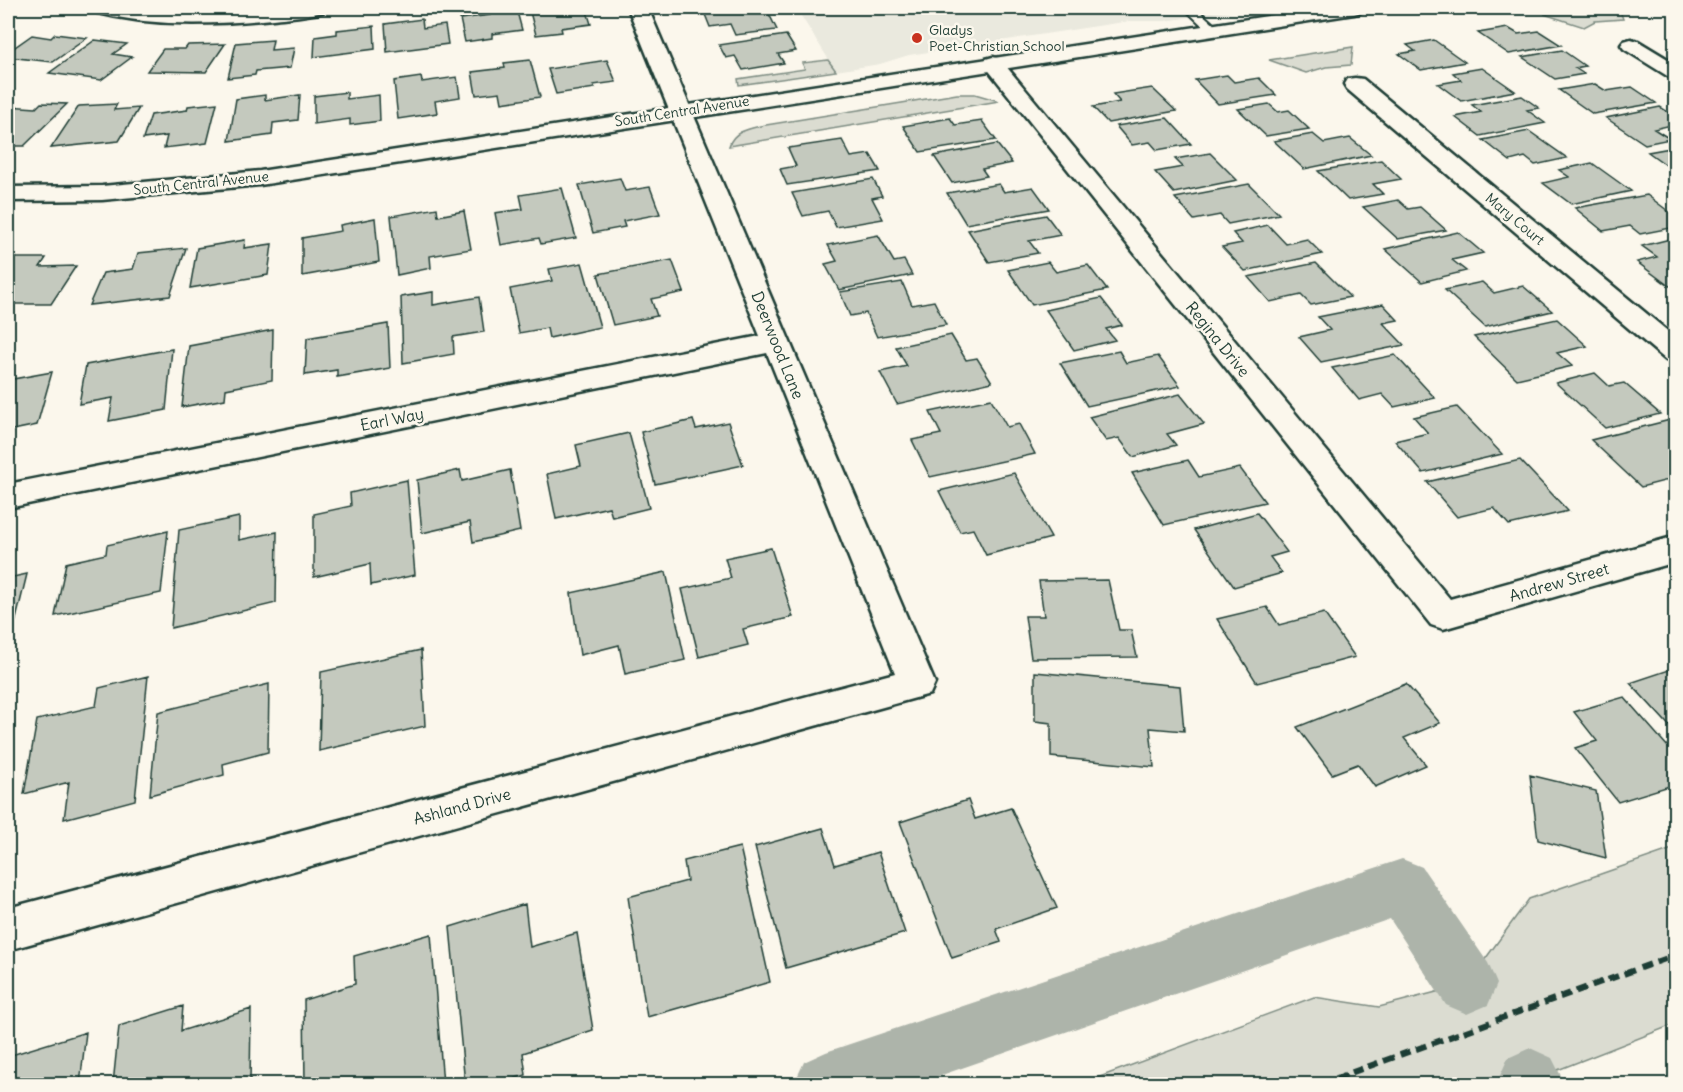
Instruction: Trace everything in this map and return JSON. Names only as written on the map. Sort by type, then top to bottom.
[{"type":"street","points":[[101,8],[147,15],[193,17],[250,15],[316,8]]},
{"type":"street","name":"Deerwood Lane","points":[[638,8],[917,683]]},
{"type":"street","name":"South Central Avenue","points":[[8,194],[45,196],[147,191],[260,178],[1354,8]]},
{"type":"street","points":[[1631,45],[1676,73]]},
{"type":"street","name":"Regina Drive","points":[[993,63],[1443,615]]},
{"type":"street","name":"Mary Court","points":[[1355,84],[1676,353]]},
{"type":"street","name":"Earl Way","points":[[8,496],[776,342]]},
{"type":"street","name":"Andrew Street","points":[[1443,615],[1676,549]]},
{"type":"street","name":"Ashland Drive","points":[[8,929],[917,683]]},
{"type":"lane","points":[[1190,8],[1213,29]]},
{"type":"shaded area","name":"Gladys Poet-Christian School","points":[[796,8],[1251,8],[1165,21],[1130,21],[909,55],[880,64],[836,71]]},
{"type":"shaded area","points":[[1582,8],[1619,8],[1623,19],[1595,21],[1584,27],[1544,14]]},
{"type":"shaded area","points":[[1353,47],[1351,65],[1326,67],[1306,73],[1269,60]]},
{"type":"shaded area","points":[[828,60],[836,71],[739,85],[738,79],[805,69],[802,63]]},
{"type":"shaded area","points":[[957,94],[975,94],[999,101],[729,146],[737,134],[760,126]]},
{"type":"shaded area","points":[[1675,848],[1675,1024],[1522,1084],[1081,1084],[1314,997],[1379,1007],[1467,984],[1529,899]]},
{"type":"building","points":[[516,8],[522,30],[492,34],[492,38],[465,42],[460,19],[490,15],[489,10]]},
{"type":"building","points":[[529,8],[586,8],[591,24],[561,28],[562,32],[536,35]]},
{"type":"building","points":[[766,8],[777,30],[735,35],[730,24],[710,27],[704,12]]},
{"type":"building","points":[[422,19],[423,28],[445,25],[448,44],[387,52],[385,24]]},
{"type":"building","points":[[374,26],[375,49],[314,57],[315,37],[337,34],[337,30]]},
{"type":"building","points":[[1508,28],[1518,34],[1539,31],[1561,45],[1509,54],[1478,33]]},
{"type":"building","points":[[55,34],[87,38],[53,62],[8,57],[8,52],[32,35],[51,38]]},
{"type":"building","points":[[786,35],[796,51],[778,54],[784,63],[743,70],[735,56],[726,58],[719,45]]},
{"type":"building","points":[[95,40],[127,44],[113,54],[132,57],[101,80],[49,73]]},
{"type":"building","points":[[273,40],[271,50],[294,48],[290,68],[256,71],[255,75],[228,78],[236,43]]},
{"type":"building","points":[[1434,40],[1465,62],[1421,70],[1399,54],[1415,51],[1407,45]]},
{"type":"building","points":[[225,44],[206,72],[147,71],[163,49],[185,49],[188,45]]},
{"type":"building","points":[[1562,50],[1585,66],[1575,68],[1584,74],[1555,79],[1522,57]]},
{"type":"building","points":[[530,60],[540,97],[502,103],[500,92],[476,95],[472,72],[505,68],[504,63]]},
{"type":"building","points":[[607,60],[616,82],[556,94],[548,69]]},
{"type":"building","points":[[1482,68],[1515,91],[1461,101],[1438,84],[1461,80],[1453,73]]},
{"type":"building","points":[[1227,75],[1234,82],[1259,78],[1276,95],[1218,104],[1195,80]]},
{"type":"building","points":[[421,77],[422,82],[457,77],[460,97],[435,101],[437,113],[398,119],[394,81]]},
{"type":"building","points":[[1595,84],[1606,91],[1632,87],[1656,103],[1593,114],[1559,90]]},
{"type":"building","points":[[1152,88],[1176,111],[1108,123],[1093,107],[1120,102],[1113,94]]},
{"type":"building","points":[[347,92],[347,99],[379,95],[380,121],[350,125],[350,119],[314,124],[314,96]]},
{"type":"building","points":[[265,95],[265,100],[300,95],[298,120],[273,123],[272,135],[229,141],[236,99]]},
{"type":"building","points":[[1522,96],[1539,108],[1527,110],[1545,123],[1480,136],[1455,117],[1481,112],[1472,105]]},
{"type":"building","points":[[41,103],[67,104],[24,146],[8,146],[8,106],[36,108]]},
{"type":"building","points":[[217,103],[207,143],[164,148],[167,136],[143,139],[151,115],[187,110],[188,106]]},
{"type":"building","points":[[117,104],[114,110],[139,108],[119,141],[51,148],[79,106]]},
{"type":"building","points":[[1269,104],[1278,112],[1289,110],[1309,129],[1266,136],[1238,109]]},
{"type":"building","points":[[1660,107],[1676,117],[1676,124],[1654,129],[1670,139],[1645,144],[1606,118]]},
{"type":"building","points":[[950,118],[955,125],[982,121],[996,140],[920,152],[903,126]]},
{"type":"building","points":[[1167,118],[1191,144],[1157,150],[1150,142],[1132,145],[1116,126]]},
{"type":"building","points":[[1529,131],[1567,158],[1535,165],[1525,157],[1510,161],[1483,140]]},
{"type":"building","points":[[1313,134],[1324,143],[1350,138],[1371,155],[1304,169],[1274,141]]},
{"type":"building","points":[[842,140],[851,157],[870,154],[880,171],[787,185],[780,169],[796,166],[788,148]]},
{"type":"building","points":[[997,144],[1012,163],[982,169],[987,176],[952,183],[934,156]]},
{"type":"building","points":[[1676,147],[1676,172],[1648,152]]},
{"type":"building","points":[[1210,153],[1237,180],[1174,193],[1155,172],[1183,167],[1175,159]]},
{"type":"building","points":[[1381,160],[1401,179],[1373,184],[1383,194],[1348,200],[1318,171]]},
{"type":"building","points":[[1592,163],[1631,191],[1571,204],[1543,183],[1569,177],[1559,170]]},
{"type":"building","points":[[620,178],[625,191],[650,187],[660,214],[623,221],[625,227],[593,233],[579,185]]},
{"type":"building","points":[[873,179],[882,196],[872,198],[883,219],[836,227],[828,211],[803,216],[792,193]]},
{"type":"building","points":[[999,184],[1004,192],[1033,187],[1049,209],[966,224],[947,193]]},
{"type":"building","points":[[1249,184],[1279,214],[1228,224],[1220,215],[1194,220],[1175,198]]},
{"type":"building","points":[[562,188],[576,238],[541,244],[539,238],[501,245],[495,213],[523,209],[520,195]]},
{"type":"building","points":[[1647,195],[1676,217],[1676,227],[1640,234],[1630,226],[1603,231],[1575,208]]},
{"type":"building","points":[[1398,200],[1408,209],[1420,207],[1446,230],[1398,239],[1363,207]]},
{"type":"building","points":[[437,208],[438,216],[464,211],[471,249],[430,256],[431,268],[397,275],[391,216]]},
{"type":"building","points":[[1046,215],[1061,235],[1029,241],[1038,253],[989,262],[968,230]]},
{"type":"building","points":[[375,218],[379,262],[302,276],[302,238],[341,231],[340,225]]},
{"type":"building","points":[[1268,225],[1286,244],[1307,239],[1322,254],[1245,271],[1222,247],[1242,243],[1233,233]]},
{"type":"building","points":[[1458,232],[1483,253],[1452,260],[1466,271],[1422,282],[1385,249]]},
{"type":"building","points":[[878,235],[894,262],[904,260],[912,275],[839,290],[825,264],[837,261],[828,245]]},
{"type":"building","points":[[1674,238],[1676,285],[1669,286],[1637,262],[1657,257],[1642,246]]},
{"type":"building","points":[[245,240],[244,248],[272,244],[268,275],[190,288],[197,248]]},
{"type":"building","points":[[186,248],[170,296],[89,305],[103,273],[133,269],[138,253]]},
{"type":"building","points":[[9,258],[46,258],[40,267],[76,266],[51,304],[8,304]]},
{"type":"building","points":[[672,260],[684,292],[651,299],[657,316],[613,325],[598,274]]},
{"type":"building","points":[[1048,262],[1056,272],[1088,265],[1107,290],[1032,305],[1008,270]]},
{"type":"building","points":[[582,263],[600,327],[549,338],[547,328],[519,333],[510,289],[552,281],[549,269]]},
{"type":"building","points":[[1316,263],[1350,297],[1311,305],[1301,295],[1270,302],[1248,277]]},
{"type":"building","points":[[902,282],[912,305],[934,301],[946,325],[877,337],[866,313],[850,316],[840,292]]},
{"type":"building","points":[[1482,282],[1494,293],[1523,286],[1552,311],[1485,327],[1445,290]]},
{"type":"building","points":[[433,292],[433,305],[479,297],[484,332],[453,337],[454,354],[403,363],[401,297]]},
{"type":"building","points":[[1101,298],[1122,325],[1106,329],[1115,340],[1074,350],[1046,310]]},
{"type":"building","points":[[1383,304],[1398,320],[1383,323],[1404,345],[1321,362],[1299,337],[1330,330],[1318,317]]},
{"type":"building","points":[[1557,319],[1587,346],[1557,353],[1572,366],[1517,379],[1474,337]]},
{"type":"building","points":[[388,324],[390,368],[337,377],[337,370],[305,375],[307,338]]},
{"type":"building","points":[[273,330],[272,380],[226,389],[225,399],[182,407],[189,346]]},
{"type":"building","points":[[951,335],[966,360],[977,358],[992,382],[897,404],[880,372],[907,366],[896,347]]},
{"type":"building","points":[[172,349],[166,410],[109,421],[113,398],[79,404],[86,365]]},
{"type":"building","points":[[1119,351],[1126,363],[1158,356],[1180,386],[1087,406],[1060,363]]},
{"type":"building","points":[[1395,355],[1435,398],[1394,407],[1382,394],[1359,400],[1332,368]]},
{"type":"building","points":[[52,372],[37,425],[8,431],[8,380]]},
{"type":"building","points":[[1595,373],[1609,386],[1624,383],[1660,414],[1605,428],[1556,383]]},
{"type":"building","points":[[1180,394],[1204,424],[1167,434],[1176,445],[1133,457],[1119,438],[1106,441],[1089,417]]},
{"type":"building","points":[[991,399],[1007,427],[1019,424],[1035,454],[930,477],[912,440],[941,434],[930,412]]},
{"type":"building","points":[[1457,407],[1502,454],[1423,473],[1395,441],[1428,433],[1414,417]]},
{"type":"building","points":[[1674,419],[1676,478],[1641,487],[1591,440]]},
{"type":"building","points":[[693,420],[696,429],[728,422],[743,465],[655,484],[641,432]]},
{"type":"building","points":[[629,433],[649,508],[612,517],[609,507],[556,519],[547,474],[581,466],[576,445]]},
{"type":"building","points":[[1188,460],[1199,477],[1240,468],[1265,502],[1164,525],[1132,473]]},
{"type":"building","points":[[1520,460],[1568,511],[1509,525],[1494,508],[1457,517],[1427,482]]},
{"type":"building","points":[[460,470],[462,481],[510,470],[520,531],[473,542],[470,522],[422,533],[417,480]]},
{"type":"building","points":[[1014,473],[1051,538],[986,555],[973,529],[960,532],[939,491]]},
{"type":"building","points":[[407,480],[415,575],[371,585],[370,564],[314,577],[314,514],[351,506],[350,493]]},
{"type":"building","points":[[1257,513],[1287,552],[1270,557],[1282,573],[1234,587],[1194,530]]},
{"type":"building","points":[[239,517],[239,540],[277,532],[276,603],[171,628],[179,530]]},
{"type":"building","points":[[168,531],[161,593],[55,616],[66,563],[106,554],[107,545]]},
{"type":"building","points":[[771,548],[793,617],[743,629],[748,645],[699,657],[682,589],[731,578],[725,558]]},
{"type":"building","points":[[666,572],[685,660],[625,674],[619,645],[580,655],[571,593]]},
{"type":"building","points":[[27,574],[10,644],[8,644],[8,578]]},
{"type":"building","points":[[1108,580],[1119,630],[1131,630],[1137,657],[1031,658],[1025,616],[1044,616],[1039,581]]},
{"type":"building","points":[[1267,607],[1279,625],[1324,613],[1355,657],[1257,683],[1217,619]]},
{"type":"building","points":[[421,650],[425,726],[319,751],[321,672]]},
{"type":"building","points":[[1676,669],[1676,733],[1630,683]]},
{"type":"building","points":[[1035,672],[1180,686],[1184,731],[1150,728],[1154,767],[1051,757],[1051,723],[1035,721]]},
{"type":"building","points":[[148,676],[135,800],[64,819],[69,782],[24,794],[37,720],[96,706],[99,688]]},
{"type":"building","points":[[269,684],[268,752],[223,764],[224,775],[150,795],[158,712]]},
{"type":"building","points":[[1406,684],[1440,723],[1404,738],[1426,765],[1375,787],[1358,764],[1332,774],[1297,727]]},
{"type":"building","points":[[1624,697],[1676,756],[1676,784],[1618,802],[1575,748],[1597,741],[1574,712]]},
{"type":"building","points":[[1530,775],[1596,791],[1606,858],[1538,840]]},
{"type":"building","points":[[968,800],[975,819],[1011,808],[1057,908],[996,929],[1001,942],[952,958],[900,822]]},
{"type":"building","points":[[823,828],[835,865],[878,852],[905,933],[786,968],[755,847]]},
{"type":"building","points":[[740,847],[770,982],[647,1017],[628,897],[687,881],[684,861]]},
{"type":"building","points":[[525,904],[530,947],[577,933],[593,1030],[523,1053],[526,1075],[496,1084],[465,1084],[450,927]]},
{"type":"building","points":[[431,934],[443,1084],[305,1084],[304,1000],[355,984],[354,956]]},
{"type":"building","points":[[183,1006],[181,1031],[251,1009],[250,1084],[113,1084],[119,1026]]},
{"type":"building","points":[[86,1032],[80,1084],[8,1084],[8,1056]]},
{"type":"waterway","points":[[826,1084],[1402,887],[1467,984]]},
{"type":"waterway","points":[[1530,1080],[1533,1084]]},
{"type":"railway","points":[[1320,1084],[1676,955]]},
{"type":"place","name":"Gladys Poet-Christian School","points":[[917,38]]}]
